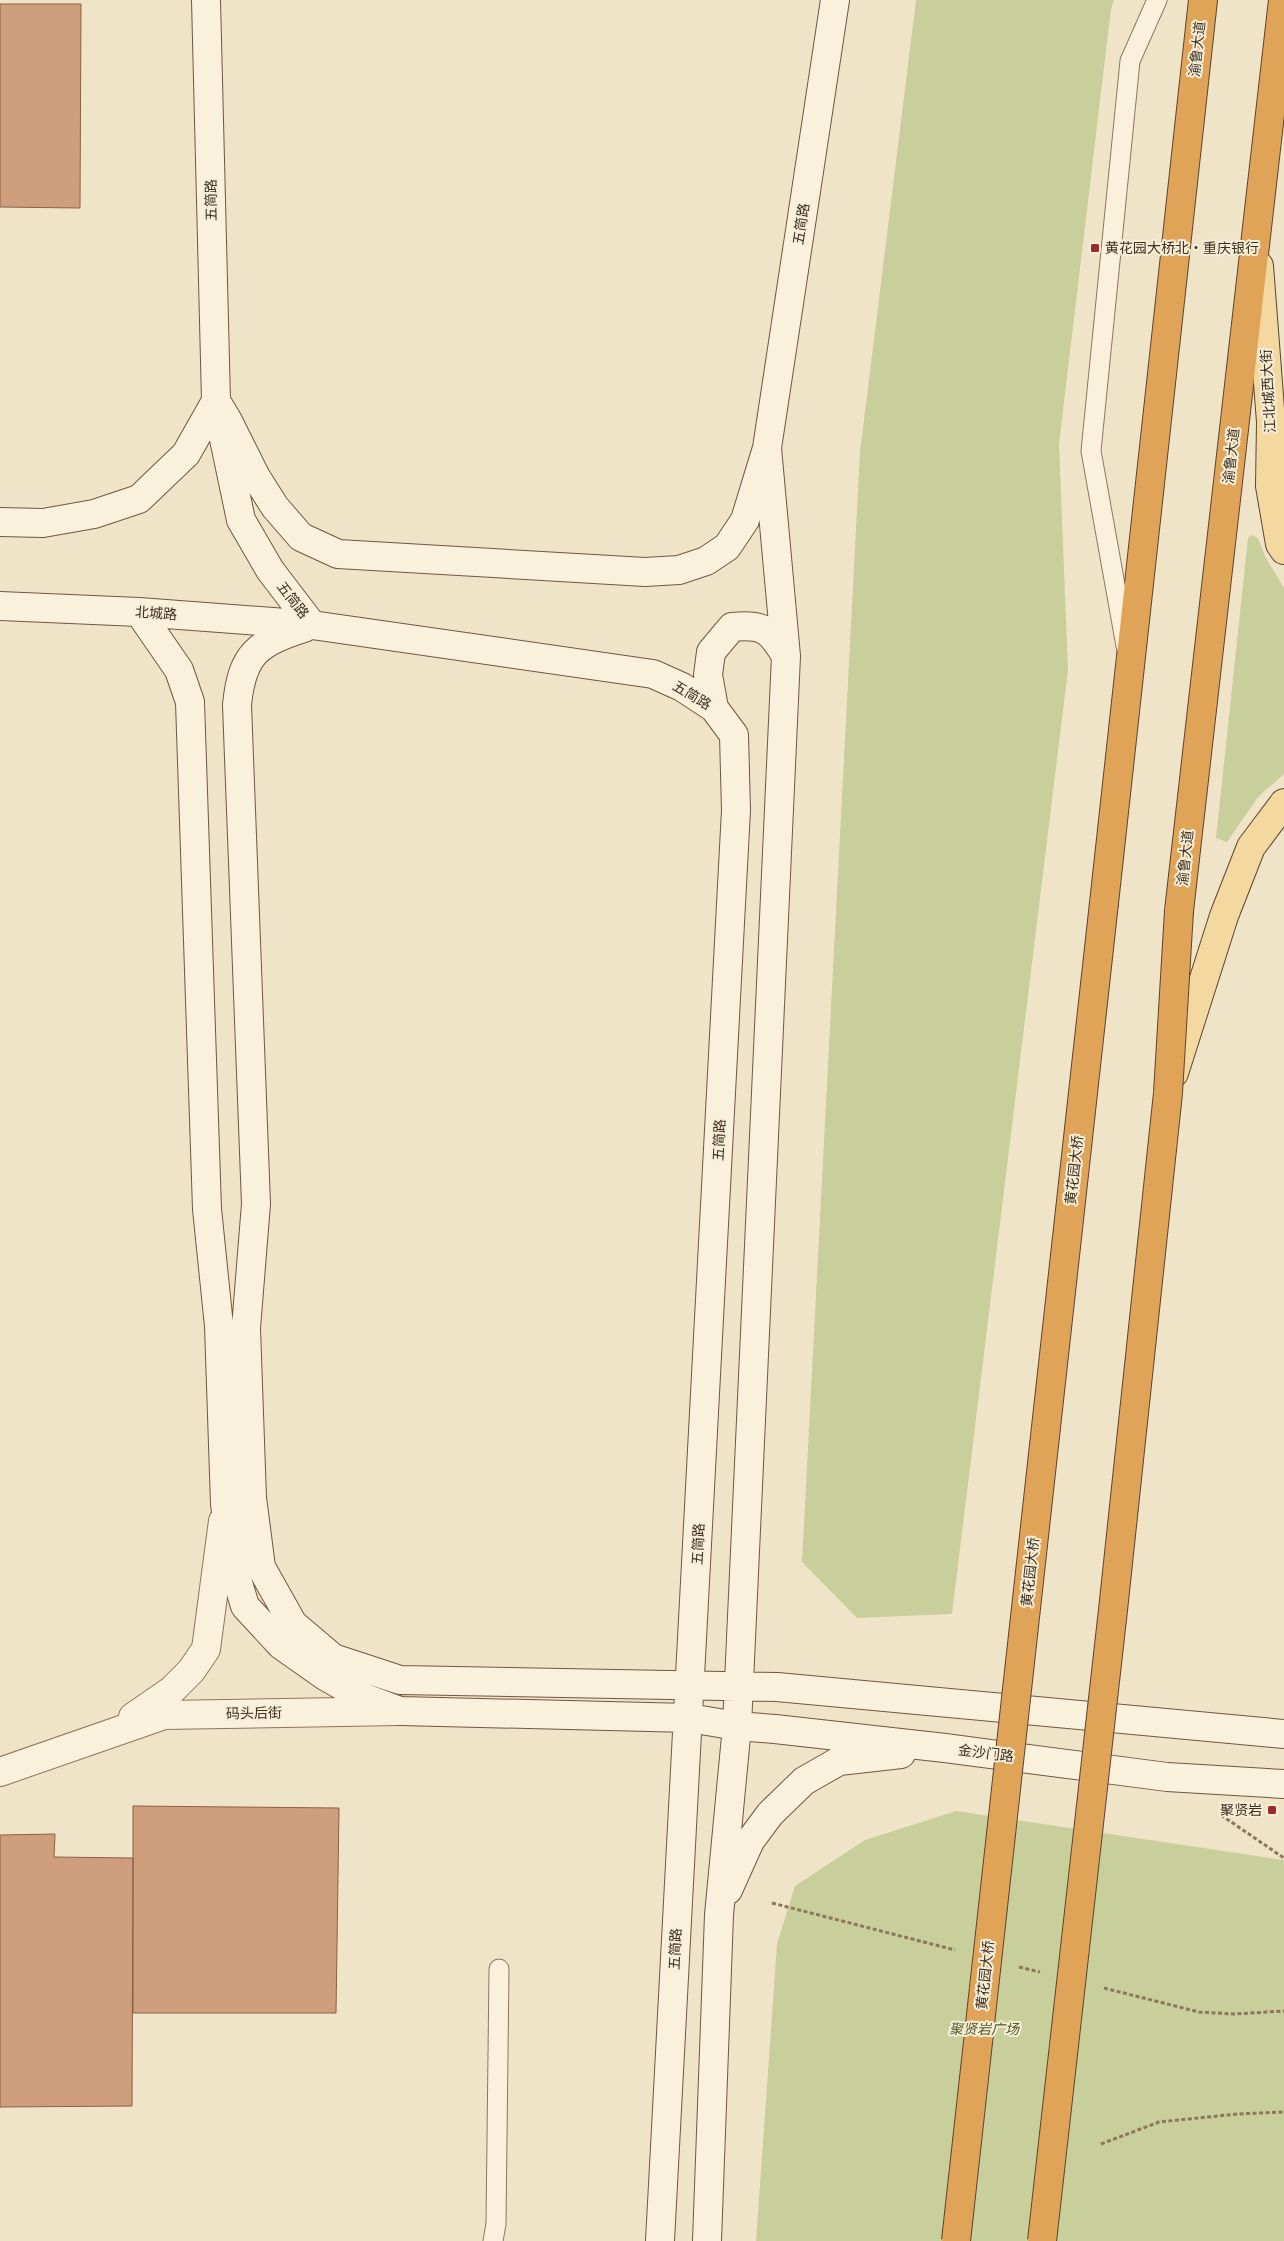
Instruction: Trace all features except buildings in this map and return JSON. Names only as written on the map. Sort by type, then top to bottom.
[{"type":"highway","name":"渝鲁大道","points":[[1104,903],[1203,0]]},
{"type":"highway","name":"渝鲁大道","points":[[1168,1093],[1179,911],[1283,2]]},
{"type":"highway","name":"黄花园大桥","points":[[956,2241],[1104,903]]},
{"type":"highway","points":[[1042,2241],[1113,1610],[1168,1093]]},
{"type":"main road","name":"五简路","points":[[206,0],[216,401],[240,520],[270,570],[312,625],[653,674],[682,687],[714,708],[734,735],[736,810],[660,2241]]},
{"type":"main road","name":"五简路","points":[[216,401],[256,477],[275,507],[301,537],[338,554],[645,572],[679,570],[706,561],[727,547],[745,520],[767,448],[835,0]]},
{"type":"main road","name":"江北城西大街","points":[[1257,231],[1270,422],[1270,486],[1280,544],[1284,550]]},
{"type":"main road","points":[[0,522],[43,523],[94,514],[139,498],[186,454],[216,401]]},
{"type":"main road","name":"五简路","points":[[707,2241],[719,1915],[737,1726],[786,656],[767,448]]},
{"type":"main road","name":"北城路","points":[[0,606],[139,612],[312,625]]},
{"type":"main road","points":[[139,612],[179,670],[190,702],[207,1209],[219,1326],[225,1502],[233,1566],[245,1606],[281,1645],[325,1676],[360,1696],[400,1711]]},
{"type":"main road","points":[[312,625],[275,637],[252,654],[240,681],[237,706],[256,1204],[246,1328],[252,1498],[261,1567],[293,1624],[333,1658],[400,1680],[777,1686],[1284,1734]]},
{"type":"main road","points":[[714,708],[708,675],[711,652],[732,627],[749,625],[772,633],[786,656]]},
{"type":"main road","points":[[1168,1093],[1224,916],[1250,847],[1284,803]]},
{"type":"main road","name":"码头后街","points":[[112,1732],[172,1690],[192,1671],[206,1648],[225,1502]]},
{"type":"main road","name":"码头后街","points":[[0,1772],[164,1715],[400,1711],[689,1718]]},
{"type":"main road","name":"金沙门路","points":[[689,1718],[737,1726],[945,1748],[1167,1777],[1284,1784]]},
{"type":"main road","points":[[719,1915],[750,1841],[770,1814],[804,1781],[839,1761],[945,1748]]},
{"type":"lane","points":[[1130,670],[1091,452],[1130,61],[1156,0]]},
{"type":"lane","points":[[493,2241],[496,2224],[499,1970]]},
{"type":"path","points":[[1214,1810],[1284,1858]]},
{"type":"path","points":[[772,1903],[962,1952]]},
{"type":"path","points":[[1010,1964],[1048,1974]]},
{"type":"path","points":[[1095,1986],[1199,2012],[1234,2014],[1284,2011]]},
{"type":"path","points":[[1101,2144],[1159,2122],[1237,2114],[1284,2112]]},
{"type":"green space","points":[[916,0],[1114,0],[1111,9],[1059,444],[1068,670],[952,1614],[857,1618],[802,1562],[860,452]]},
{"type":"green space","points":[[1251,535],[1258,538],[1265,556],[1284,588],[1284,774],[1258,797],[1227,842],[1216,838],[1248,538]]},
{"type":"green space","name":"聚贤岩广场","points":[[956,1811],[1284,1860],[1284,2241],[756,2241],[777,1944],[795,1886],[865,1840]]},
{"type":"place","name":"黄花园大桥北‧重庆银行","points":[[1095,248]]},
{"type":"place","name":"聚贤岩","points":[[1272,1810]]}]
